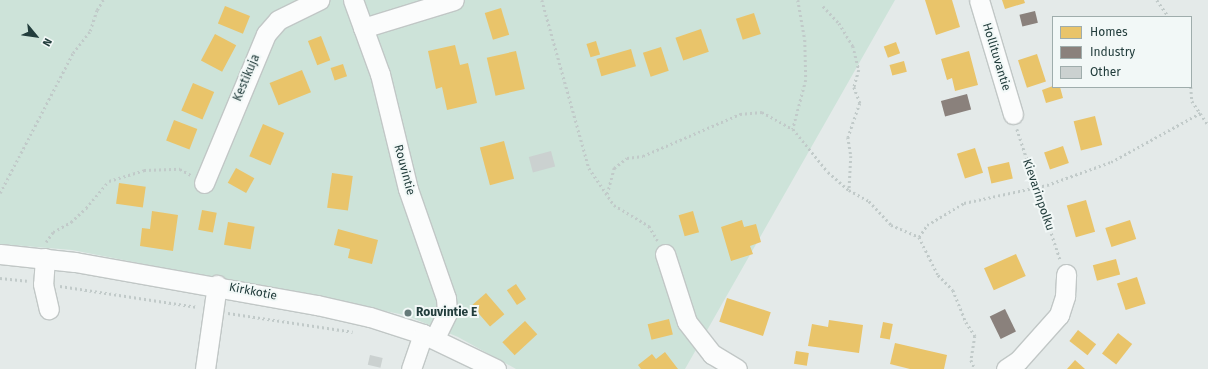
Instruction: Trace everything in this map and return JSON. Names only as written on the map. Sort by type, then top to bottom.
[{"type":"street","name":"Kestikuja","points":[[204,182],[266,34],[278,20],[319,0]]},
{"type":"street","name":"Rouvintie","points":[[353,0],[380,74],[408,189],[446,298],[447,314],[429,336],[411,369]]},
{"type":"street","points":[[363,28],[454,0]]},
{"type":"street","name":"Hollituvantie","points":[[979,0],[1013,114]]},
{"type":"street","name":"Kirkkotie","points":[[0,254],[45,258],[217,285],[363,315],[429,336],[486,366]]},
{"type":"street","points":[[665,254],[687,322],[712,354],[737,369]]},
{"type":"street","points":[[45,258],[43,284],[49,309]]},
{"type":"street","points":[[1006,369],[1018,360],[1059,315],[1065,296],[1066,274]]},
{"type":"street","points":[[205,369],[217,285]]},
{"type":"path","points":[[0,193],[73,53],[90,31],[97,10],[103,0]]},
{"type":"path","points":[[542,0],[589,168],[614,205],[649,226],[665,254]]},
{"type":"path","points":[[793,129],[806,80],[805,40],[798,0]]},
{"type":"path","points":[[1157,0],[1168,16]]},
{"type":"path","points":[[822,6],[843,28],[853,46],[859,70],[854,87],[860,103],[848,137],[852,156],[849,190]]},
{"type":"path","points":[[1191,88],[1192,101],[1208,125]]},
{"type":"path","points":[[607,195],[614,168],[627,158],[643,156],[740,114],[762,112],[793,129],[828,172],[849,190],[869,200],[891,225],[919,237],[938,275],[953,290],[966,322],[975,336],[971,360],[975,369]]},
{"type":"path","points":[[919,237],[927,225],[964,203],[1035,188],[1112,162],[1200,113]]},
{"type":"path","name":"Kievarinpolku","points":[[1013,114],[1035,188],[1066,274]]},
{"type":"path","points":[[45,258],[47,240],[50,236],[86,208],[109,181],[144,170],[180,169],[204,182]]},
{"type":"path","points":[[0,278],[177,303],[213,311],[357,332]]},
{"type":"green space","points":[[0,0],[895,0],[685,369],[516,369],[458,337],[405,315],[72,250],[0,244]]},
{"type":"building: Homes","points":[[925,0],[952,0],[960,27],[936,35]]},
{"type":"building: Homes","points":[[1002,0],[1024,0],[1025,3],[1005,9]]},
{"type":"building: Homes","points":[[225,6],[250,16],[243,34],[218,24]]},
{"type":"building: Homes","points":[[501,8],[509,35],[493,40],[485,13]]},
{"type":"building: Homes","points":[[754,13],[761,34],[743,40],[736,19]]},
{"type":"building: Homes","points":[[701,29],[709,52],[683,60],[675,38]]},
{"type":"building: Homes","points":[[215,34],[236,45],[222,72],[201,60]]},
{"type":"building: Homes","points":[[321,36],[330,60],[317,65],[308,41]]},
{"type":"building: Homes","points":[[596,41],[600,54],[591,57],[586,44]]},
{"type":"building: Homes","points":[[896,42],[900,53],[888,58],[884,46]]},
{"type":"building: Homes","points":[[455,45],[460,65],[468,63],[477,103],[447,110],[442,87],[436,89],[428,51]]},
{"type":"building: Homes","points":[[661,47],[669,71],[651,77],[643,53]]},
{"type":"building: Homes","points":[[631,49],[636,66],[601,76],[596,59]]},
{"type":"building: Homes","points":[[516,51],[525,89],[496,96],[487,58]]},
{"type":"building: Homes","points":[[969,51],[978,85],[955,91],[952,78],[947,80],[941,59]]},
{"type":"building: Homes","points":[[1037,54],[1046,82],[1027,88],[1018,60]]},
{"type":"building: Homes","points":[[904,61],[907,72],[892,76],[890,65]]},
{"type":"building: Homes","points":[[343,64],[347,76],[335,80],[331,68]]},
{"type":"building: Homes","points":[[302,70],[311,92],[279,105],[270,83]]},
{"type":"building: Homes","points":[[193,83],[214,92],[202,120],[181,111]]},
{"type":"building: Homes","points":[[1052,86],[1052,88],[1060,88],[1063,98],[1046,103],[1042,90]]},
{"type":"building: Homes","points":[[1095,116],[1102,145],[1081,150],[1074,121]]},
{"type":"building: Homes","points":[[174,120],[197,129],[189,149],[166,141]]},
{"type":"building: Homes","points":[[263,124],[284,133],[270,165],[249,156]]},
{"type":"building: Homes","points":[[504,141],[514,179],[490,185],[480,147]]},
{"type":"building: Homes","points":[[1063,146],[1069,163],[1050,170],[1044,153]]},
{"type":"building: Homes","points":[[975,148],[983,173],[965,179],[957,154]]},
{"type":"building: Homes","points":[[1009,162],[1013,179],[991,184],[988,167]]},
{"type":"building: Homes","points":[[236,168],[254,178],[246,193],[228,183]]},
{"type":"building: Homes","points":[[332,173],[353,176],[348,211],[327,208]]},
{"type":"building: Homes","points":[[119,183],[146,187],[143,208],[116,204]]},
{"type":"building: Homes","points":[[1086,200],[1095,232],[1076,237],[1067,206]]},
{"type":"building: Homes","points":[[202,210],[217,213],[213,232],[198,230]]},
{"type":"building: Homes","points":[[152,211],[178,215],[173,251],[140,246],[142,228],[150,229]]},
{"type":"building: Homes","points":[[693,211],[699,232],[685,236],[679,215]]},
{"type":"building: Homes","points":[[742,220],[744,227],[756,224],[761,242],[750,246],[753,254],[731,261],[721,227]]},
{"type":"building: Homes","points":[[1130,220],[1136,239],[1111,247],[1105,228]]},
{"type":"building: Homes","points":[[228,222],[255,227],[251,249],[224,245]]},
{"type":"building: Homes","points":[[338,229],[378,240],[372,264],[348,258],[350,249],[334,245]]},
{"type":"building: Homes","points":[[1016,254],[1026,276],[994,290],[984,268]]},
{"type":"building: Homes","points":[[1116,259],[1120,274],[1097,281],[1093,265]]},
{"type":"building: Homes","points":[[1137,277],[1146,304],[1126,310],[1117,283]]},
{"type":"building: Homes","points":[[516,284],[526,299],[517,305],[507,290]]},
{"type":"building: Homes","points":[[486,293],[504,314],[490,327],[472,305]]},
{"type":"building: Homes","points":[[727,298],[771,312],[763,336],[719,322]]},
{"type":"building: Homes","points":[[669,319],[673,335],[652,340],[648,324]]},
{"type":"building: Homes","points":[[829,320],[863,325],[859,353],[808,346],[812,324],[828,327]]},
{"type":"building: Homes","points":[[525,321],[537,334],[515,355],[502,342]]},
{"type":"building: Homes","points":[[883,322],[893,324],[890,340],[880,338]]},
{"type":"building: Homes","points":[[1078,330],[1096,344],[1088,355],[1069,341]]},
{"type":"building: Homes","points":[[1118,333],[1132,344],[1116,365],[1102,353]]},
{"type":"building: Homes","points":[[895,343],[947,355],[944,369],[910,369],[890,364]]},
{"type":"building: Homes","points":[[796,351],[809,353],[807,366],[794,364]]},
{"type":"building: Homes","points":[[665,352],[678,369],[641,369],[638,365],[652,354],[656,359]]},
{"type":"building: Homes","points":[[1075,360],[1085,369],[1067,369]]},
{"type":"building: Industry","points":[[1035,11],[1038,23],[1022,27],[1019,15]]},
{"type":"building: Industry","points":[[967,94],[971,109],[945,116],[941,101]]},
{"type":"building: Industry","points":[[1005,309],[1016,331],[1001,339],[990,316]]},
{"type":"building: Other","points":[[551,151],[555,166],[533,172],[529,157]]},
{"type":"building: Other","points":[[370,355],[383,358],[380,368],[368,365]]},
{"type":"place","name":"Rouvintie E","points":[[408,313]]}]
